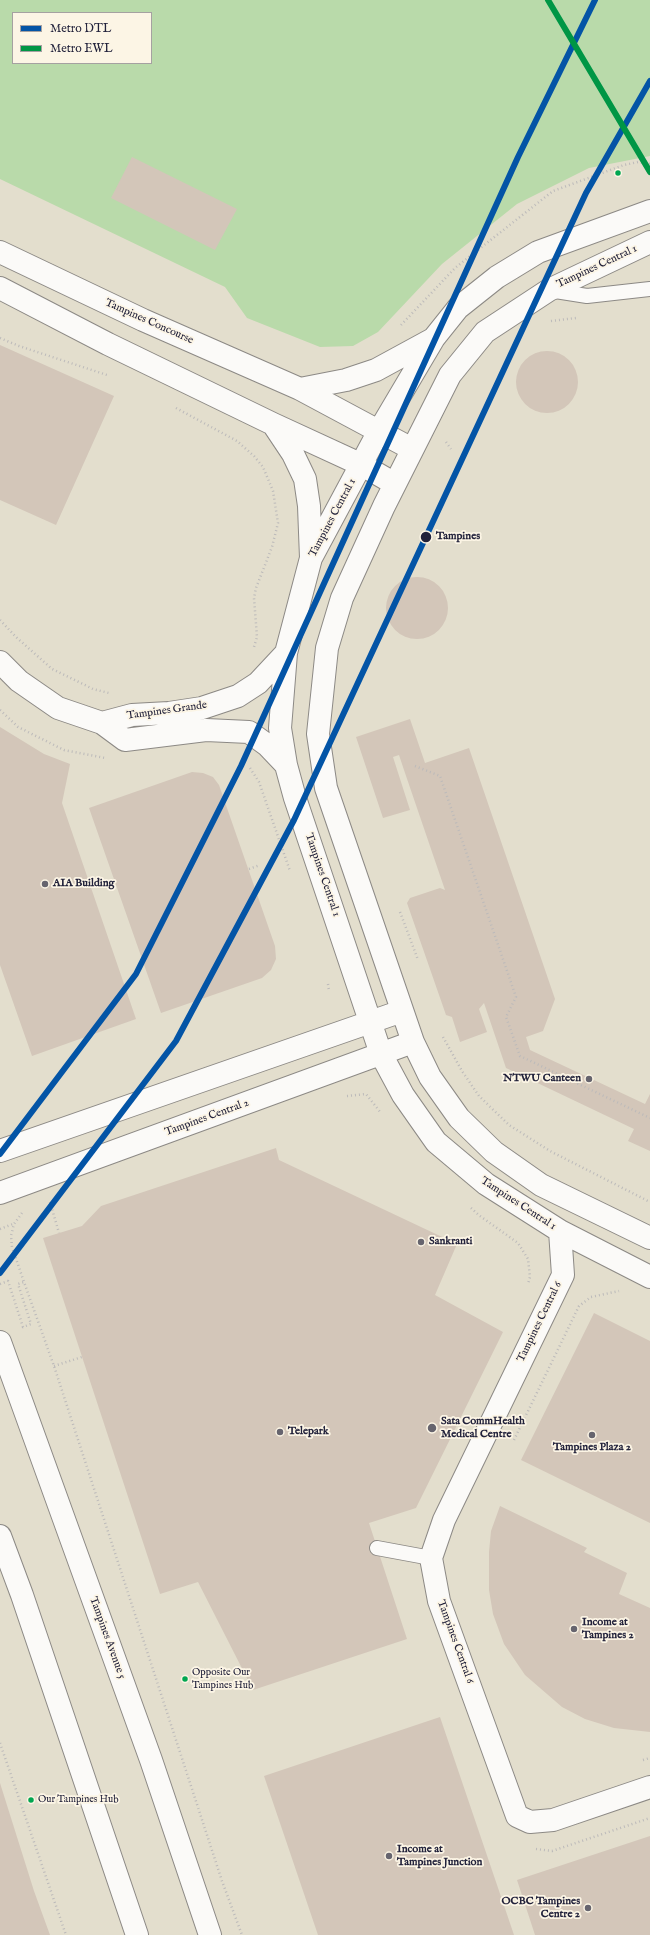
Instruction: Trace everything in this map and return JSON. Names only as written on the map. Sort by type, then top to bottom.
[{"type":"street","name":"Tampines Central 1","points":[[650,211],[538,252],[497,278],[458,308],[434,338],[379,431],[311,558],[286,653],[280,728],[286,764],[296,798],[381,1054],[403,1095],[436,1142],[486,1184],[560,1231],[650,1276]]},
{"type":"street","name":"Tampines Central 1","points":[[650,242],[549,290],[485,332],[450,375],[395,484],[342,598],[327,648],[318,734],[326,788],[413,1042],[430,1077],[459,1118],[494,1152],[541,1185],[650,1238]]},
{"type":"street","name":"Tampines Concourse","points":[[0,252],[142,320],[300,389],[412,449]]},
{"type":"street","points":[[0,288],[108,344],[272,424],[362,465],[395,484]]},
{"type":"street","points":[[300,389],[346,380],[376,370],[434,338]]},
{"type":"street","points":[[272,424],[293,454],[305,479],[309,506],[311,558]]},
{"type":"street","name":"Tampines Grande","points":[[102,723],[132,715],[169,713],[202,708],[238,696],[258,683],[286,653]]},
{"type":"street","name":"Tampines Grande","points":[[0,662],[19,681],[58,708],[102,723],[125,740],[206,730],[249,732],[267,745],[286,764]]},
{"type":"street","points":[[0,1151],[402,1011]]},
{"type":"street","name":"Tampines Central 2","points":[[0,1193],[413,1042]]},
{"type":"street","name":"Tampines Central 6","points":[[560,1231],[563,1276],[444,1520],[431,1558],[439,1601],[517,1816],[530,1822],[553,1820],[650,1787]]},
{"type":"street","name":"Tampines Avenue 5","points":[[0,1342],[152,1760],[210,1935]]},
{"type":"street","points":[[0,1536],[25,1603],[137,1935]]},
{"type":"lane","points":[[549,290],[587,296],[650,289]]},
{"type":"lane","points":[[378,1548],[431,1558]]},
{"type":"path","points":[[546,322],[582,318]]},
{"type":"path","points":[[0,338],[19,346],[109,375]]},
{"type":"path","points":[[170,405],[237,441],[254,456],[263,467],[273,492],[278,523],[272,547],[256,588],[254,598],[257,637],[251,651]]},
{"type":"path","points":[[443,436],[451,449]]},
{"type":"path","points":[[0,620],[16,637],[52,669],[93,689],[110,694]]},
{"type":"path","points":[[0,710],[18,727],[64,750],[106,759]]},
{"type":"path","points":[[245,764],[250,768],[259,782],[291,874]]},
{"type":"path","points":[[415,766],[440,776],[516,996],[506,1017],[520,1056],[650,1118]]},
{"type":"path","points":[[248,869],[260,865]]},
{"type":"path","points":[[400,912],[418,960]]},
{"type":"path","points":[[328,978],[329,991]]},
{"type":"path","points":[[444,1037],[462,1071],[479,1096],[509,1125],[550,1151],[650,1202]]},
{"type":"path","points":[[343,1097],[366,1094],[384,1116]]},
{"type":"path","points":[[49,1198],[60,1233]]},
{"type":"path","points":[[468,1205],[480,1216],[518,1243],[528,1259],[530,1277],[526,1289]]},
{"type":"path","points":[[24,1210],[14,1224],[11,1236],[12,1248],[54,1366],[212,1851],[242,1935]]},
{"type":"path","points":[[0,1229],[14,1224]]},
{"type":"path","points":[[0,1284],[8,1281],[23,1327],[31,1324],[18,1284],[24,1282]]},
{"type":"path","points":[[512,1444],[579,1306],[591,1296],[619,1292],[626,1294]]},
{"type":"path","points":[[54,1366],[82,1357]]},
{"type":"path","points":[[0,1743],[66,1935]]},
{"type":"path","points":[[636,1762],[650,1758]]},
{"type":"path","points":[[529,1848],[552,1851],[650,1818]]},
{"type":"green space","points":[[0,0],[650,0],[650,156],[589,168],[517,204],[442,264],[378,332],[353,346],[320,347],[247,318],[225,287],[0,179]]},
{"type":"building","points":[[132,157],[237,209],[215,250],[111,198]]},
{"type":"building","points":[[0,345],[114,396],[56,525],[0,500]]},
{"type":"building","points":[[547,351],[564,356],[569,360],[573,365],[578,382],[573,399],[569,404],[564,408],[547,413],[530,408],[525,404],[521,399],[516,382],[521,365],[525,360],[530,356]]},
{"type":"building","points":[[417,577],[429,579],[439,586],[446,596],[448,608],[446,620],[439,630],[429,637],[417,639],[405,637],[395,630],[388,620],[386,608],[388,596],[395,586],[405,579]]},
{"type":"building","points":[[410,719],[425,763],[469,748],[555,999],[543,1031],[526,1037],[530,1050],[645,1104],[650,1094],[650,1151],[628,1141],[634,1129],[506,1068],[484,1003],[479,1009],[487,1032],[460,1042],[452,1017],[446,1015],[407,903],[410,898],[440,888],[445,890],[399,755],[393,757],[410,810],[383,818],[356,737]]},
{"type":"building","name":"AIA Building","points":[[0,727],[44,754],[70,764],[62,803],[136,1019],[32,1056],[0,965]]},
{"type":"building","points":[[192,772],[203,773],[213,777],[219,785],[275,946],[276,959],[271,970],[262,978],[161,1013],[89,808]]},
{"type":"building","name":"Telepark","points":[[276,1148],[279,1160],[457,1244],[435,1295],[503,1332],[416,1508],[369,1523],[407,1639],[253,1690],[198,1582],[160,1594],[43,1238],[82,1226],[101,1206]]},
{"type":"building","name":"Tampines Plaza 2","points":[[594,1313],[650,1341],[650,1523],[521,1460]]},
{"type":"building","name":"Income at Tampines 2","points":[[500,1506],[587,1548],[584,1552],[627,1573],[619,1594],[650,1608],[650,1732],[614,1728],[585,1719],[562,1707],[525,1675],[504,1644],[493,1614],[489,1590],[489,1552],[491,1531]]},
{"type":"building","name":"Income at Tampines Junction","points":[[440,1717],[514,1935],[318,1935],[264,1776]]},
{"type":"building","name":"Our Tampines Hub","points":[[0,1783],[34,1891],[50,1935],[0,1935]]},
{"type":"building","name":"OCBC Tampines Centre 2","points":[[650,1836],[650,1935],[535,1935],[517,1880]]},
{"type":"metro line","name":"EWL","points":[[548,0],[650,172]]},
{"type":"metro line","name":"DTL","points":[[0,1154],[136,974],[241,766],[518,157],[595,0]]},
{"type":"metro line","name":"DTL","points":[[0,1273],[176,1041],[294,820],[586,193],[650,81]]},
{"type":"place","name":"Tampines","points":[[426,537]]},
{"type":"place","name":"AIA Building","points":[[45,884]]},
{"type":"place","name":"NTWU Canteen","points":[[589,1079]]},
{"type":"place","name":"Sankranti","points":[[421,1242]]},
{"type":"place","name":"Sata CommHealth Medical Centre","points":[[432,1428]]},
{"type":"place","name":"Telepark","points":[[280,1432]]},
{"type":"place","name":"Tampines Plaza 2","points":[[592,1435]]},
{"type":"place","name":"Income at Tampines 2","points":[[574,1629]]},
{"type":"place","name":"Opposite Our Tampines Hub","points":[[185,1679]]},
{"type":"place","name":"Our Tampines Hub","points":[[31,1800]]},
{"type":"place","name":"Income at Tampines Junction","points":[[389,1856]]},
{"type":"place","name":"OCBC Tampines Centre 2","points":[[588,1908]]}]
